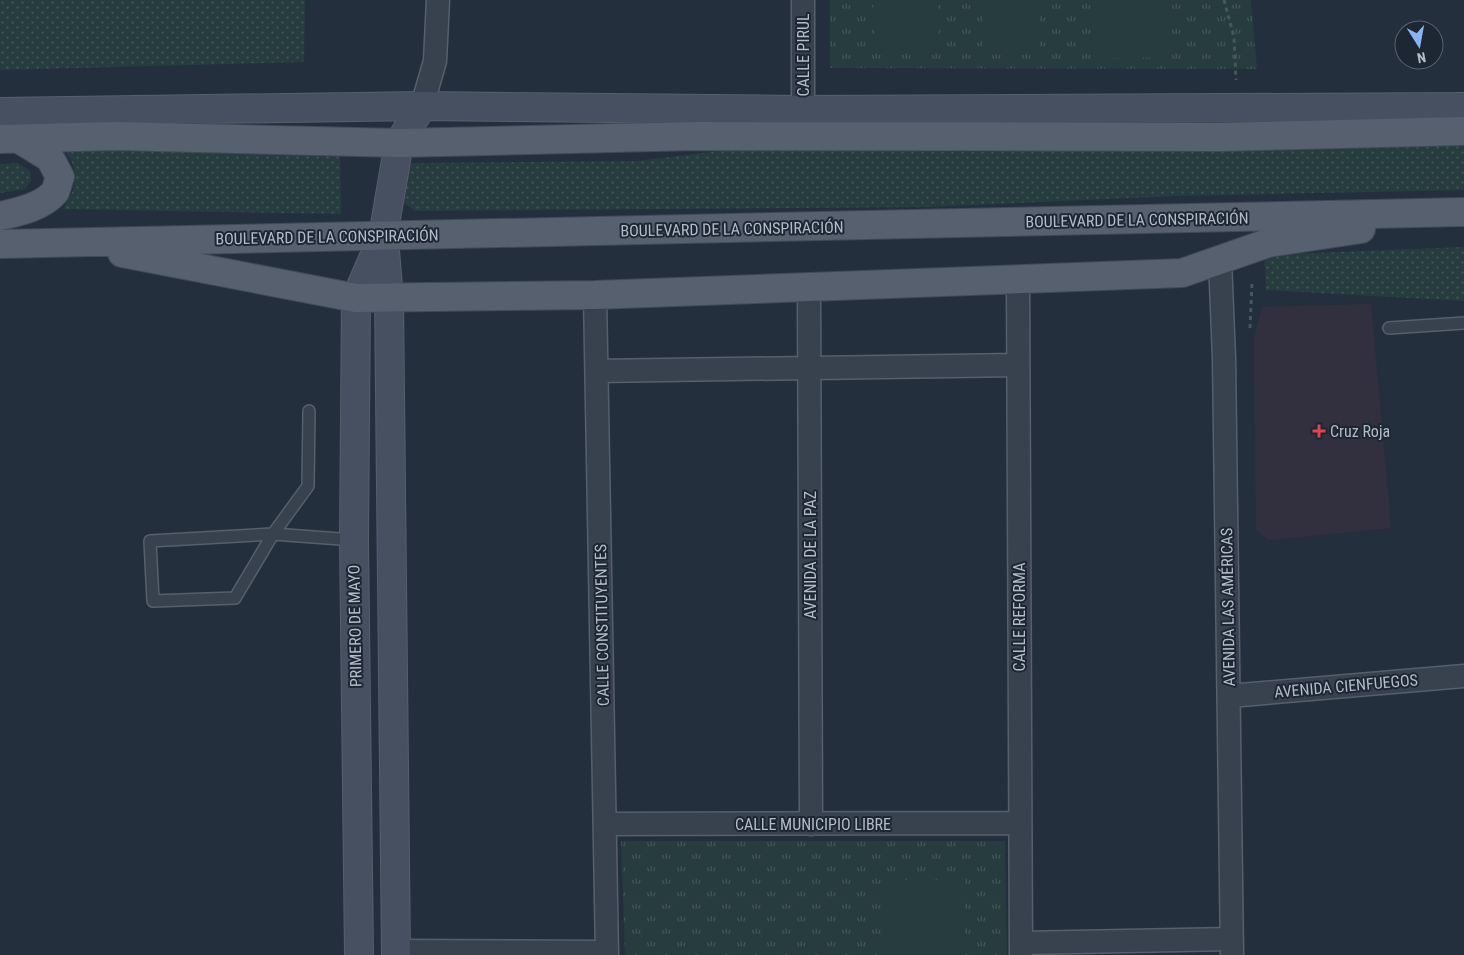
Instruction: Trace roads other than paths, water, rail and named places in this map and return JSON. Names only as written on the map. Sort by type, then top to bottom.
[{"type":"main road","points":[[9,139],[117,136],[399,143],[696,136],[1221,137],[1464,132]]},
{"type":"main road","points":[[0,216],[31,208],[55,191],[60,176],[50,158],[9,139]]},
{"type":"main road","points":[[69,243],[356,298],[595,295],[1182,272],[1268,243],[1464,213]]},
{"type":"main road","name":"BOULEVARD DE LA CONSPIRACIÓN","points":[[0,244],[1464,213]]},
{"type":"street","points":[[356,298],[383,236],[399,143],[422,106],[435,61],[438,0]]},
{"type":"street","name":"CALLE PIRUL","points":[[803,0],[803,110]]},
{"type":"street","points":[[0,112],[422,106],[803,110],[1464,107]]},
{"type":"street","points":[[383,236],[389,298],[396,953],[607,954]]},
{"type":"street","name":"AVENIDA LAS AMÉRICAS","points":[[1220,260],[1224,358],[1232,947]]},
{"type":"street","name":"CALLE REFORMA","points":[[1018,279],[1021,949]]},
{"type":"street","name":"AVENIDA DE LA PAZ","points":[[809,287],[811,824]]},
{"type":"street","name":"CALLE CONSTITUYENTES","points":[[595,295],[607,954]]},
{"type":"street","name":"PRIMERO DE MAYO","points":[[356,298],[354,540],[359,955]]},
{"type":"street","points":[[597,371],[1018,365]]},
{"type":"street","name":"AVENIDA CIENFUEGOS","points":[[1229,696],[1464,676]]},
{"type":"street","name":"CALLE MUNICIPIO LIBRE","points":[[605,824],[1020,823]]},
{"type":"street","points":[[1021,949],[1232,947]]},
{"type":"lane","points":[[1389,328],[1464,323]]},
{"type":"lane","points":[[309,411],[308,486],[272,534],[235,598],[153,601],[150,541],[272,534],[354,540]]},
{"type":"place","name":"Cruz Roja","points":[[1319,431]]}]
